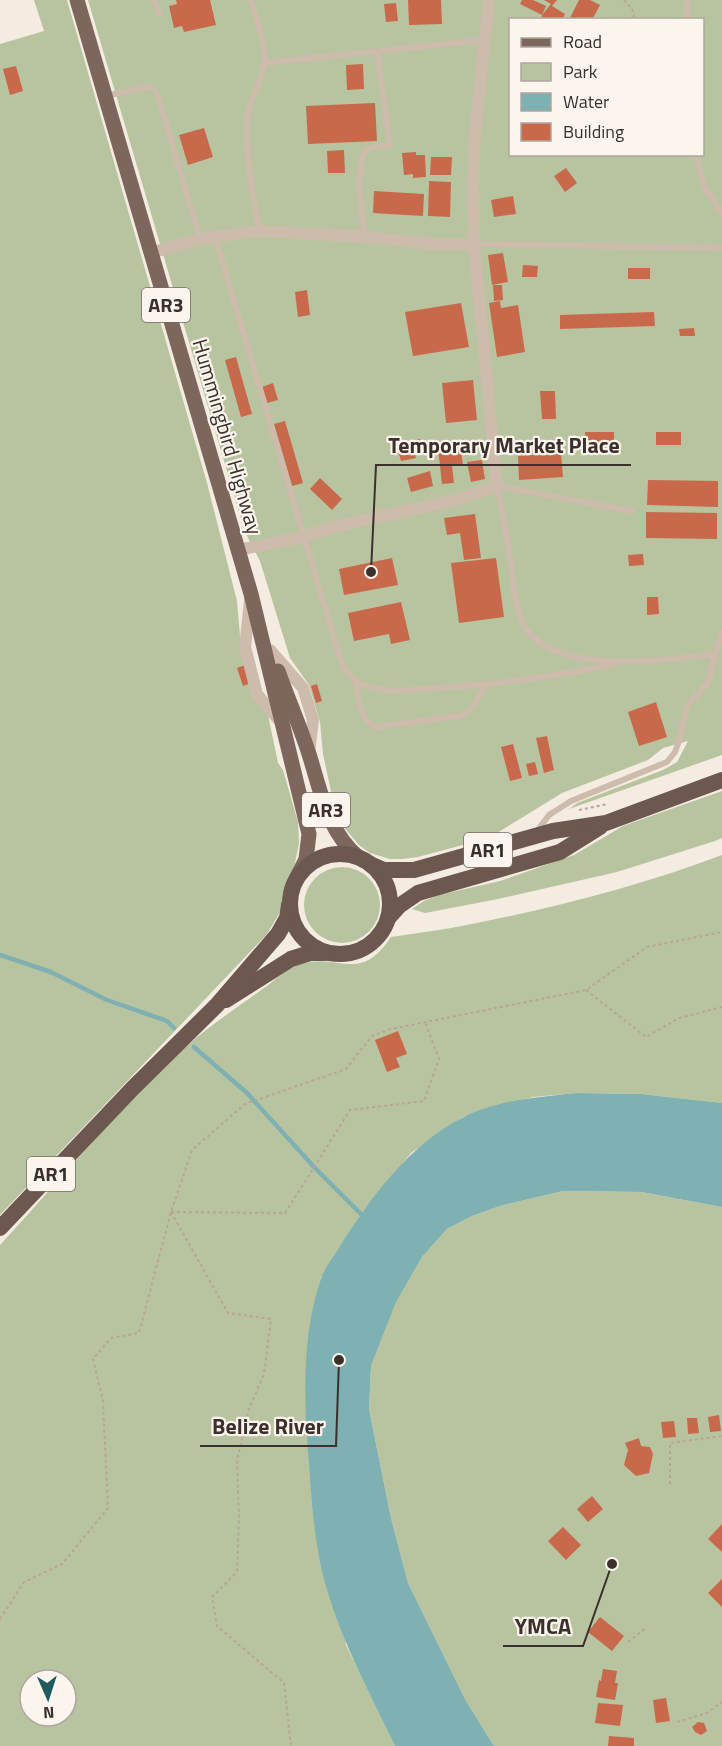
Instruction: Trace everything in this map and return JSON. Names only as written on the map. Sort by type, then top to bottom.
[{"type":"highway","name":"AR1","points":[[364,861],[384,870],[414,870],[553,831],[606,823],[722,780]]},
{"type":"highway","name":"AR1","points":[[389,917],[399,906],[418,893],[560,852],[606,823]]},
{"type":"highway","points":[[342,854],[364,861],[377,870],[386,884],[390,900],[389,917],[377,938],[362,950],[344,954],[326,953],[311,946],[300,935],[292,921],[289,905],[291,891],[297,877],[309,864],[324,856],[342,854]]},
{"type":"highway","name":"AR1","points":[[0,1228],[132,1089],[217,1005],[279,934],[287,918],[289,905]]},
{"type":"highway","name":"AR1","points":[[217,1005],[264,978],[291,959],[310,953],[326,953]]},
{"type":"main road","name":"Hummingbird Highway","points":[[76,0],[255,609],[309,754],[329,818],[344,843],[364,861]]},
{"type":"main road","name":"Hummingbird Highway","points":[[255,609],[309,834],[306,859],[297,877]]},
{"type":"street","points":[[238,550],[303,537],[337,526],[456,500],[497,486],[474,244],[473,186],[475,134],[489,0]]},
{"type":"street","points":[[150,253],[200,239],[260,231],[366,237],[434,244],[474,244]]},
{"type":"street","points":[[250,594],[245,647],[257,694],[282,724]]},
{"type":"lane","points":[[154,0],[160,14]]},
{"type":"lane","points":[[250,0],[263,42],[264,63],[262,76],[249,104],[247,123],[250,170],[260,231]]},
{"type":"lane","points":[[687,0],[688,18]]},
{"type":"lane","points":[[264,63],[485,40]]},
{"type":"lane","points":[[366,237],[361,213],[360,168],[364,152],[372,147],[390,145],[377,51]]},
{"type":"lane","points":[[104,96],[146,87],[157,92],[200,239]]},
{"type":"lane","points":[[696,156],[704,186],[722,213]]},
{"type":"lane","points":[[215,237],[341,660],[356,682],[366,687],[396,690],[487,684],[572,674],[617,663],[715,654]]},
{"type":"lane","points":[[474,244],[722,248]]},
{"type":"lane","points":[[617,663],[563,653],[542,643],[527,630],[517,604],[497,486],[632,511]]},
{"type":"lane","points":[[534,836],[549,815],[571,801],[667,762],[680,741],[687,706],[710,677],[722,633]]},
{"type":"lane","points":[[356,682],[363,716],[368,724],[375,727],[448,718],[467,713],[487,684]]},
{"type":"path","points":[[624,0],[632,9],[634,18]]},
{"type":"path","points":[[0,1618],[24,1582],[62,1564],[108,1508],[103,1401],[93,1359],[111,1338],[139,1333],[171,1212],[192,1150],[245,1104],[346,1069],[372,1036],[391,1029],[586,990],[646,947],[722,932]]},
{"type":"path","points":[[586,990],[646,1037],[679,1018],[722,1007]]},
{"type":"path","points":[[171,1212],[285,1213],[350,1110],[424,1101],[439,1059],[425,1022]]},
{"type":"path","points":[[171,1212],[228,1313],[271,1319],[264,1374],[249,1409],[237,1460],[239,1517],[237,1572],[212,1596],[217,1626],[284,1683],[291,1746]]},
{"type":"path","points":[[670,1484],[670,1443],[722,1436]]},
{"type":"path","points":[[628,1642],[646,1628]]},
{"type":"path","points":[[677,1722],[707,1713],[722,1702]]},
{"type":"green space","points":[[34,0],[67,0],[207,483],[237,601],[241,647],[268,715],[278,763],[283,770],[298,822],[299,843],[294,868],[279,914],[267,934],[0,1215],[0,44],[44,31]]},
{"type":"green space","points":[[88,0],[722,0],[722,755],[569,809],[577,803],[663,770],[677,762],[688,741],[663,748],[648,760],[562,793],[489,838],[418,857],[390,859],[370,853],[359,845],[341,824],[335,810],[323,754],[320,722],[309,685],[290,658],[260,561],[245,532]]},
{"type":"green space","points":[[722,791],[722,838],[715,841],[617,872],[498,899],[425,913],[412,909],[439,895],[500,881],[574,855],[623,826]]},
{"type":"green space","points":[[722,855],[722,1103],[641,1094],[577,1093],[533,1097],[463,1117],[411,1153],[362,1213],[321,1278],[346,1645],[395,1746],[0,1746],[0,1245],[112,1120],[159,1072],[214,1024],[283,973],[315,961],[359,963],[369,960],[391,937],[458,927],[628,886]]},
{"type":"green space","points":[[342,867],[356,870],[369,878],[377,891],[380,905],[377,919],[369,932],[356,940],[342,943],[328,940],[315,932],[307,919],[304,905],[307,891],[315,878],[328,870]]},
{"type":"green space","points":[[563,1191],[641,1192],[722,1207],[722,1746],[494,1746],[465,1699],[408,1583],[391,1518],[369,1409],[371,1366],[396,1301],[422,1257],[447,1229],[472,1216],[500,1206]]},
{"type":"water","points":[[577,1093],[641,1094],[722,1103],[722,1207],[641,1192],[563,1191],[500,1206],[472,1216],[447,1229],[422,1257],[396,1302],[371,1366],[369,1409],[391,1518],[408,1583],[465,1699],[494,1746],[395,1746],[358,1671],[342,1632],[328,1593],[320,1561],[311,1496],[305,1394],[310,1324],[321,1279],[351,1229],[392,1174],[443,1129],[489,1107],[518,1100]]},
{"type":"building","points":[[176,0],[210,0],[216,25],[184,32],[182,26],[174,28],[169,6],[177,4]]},
{"type":"building","points":[[408,0],[441,0],[442,24],[409,25]]},
{"type":"building","points":[[522,0],[533,0],[546,6],[542,15],[520,4]]},
{"type":"building","points":[[544,0],[557,0],[552,6],[565,14],[563,18],[541,18],[551,4]]},
{"type":"building","points":[[579,0],[590,0],[600,5],[593,18],[570,18]]},
{"type":"building","points":[[396,3],[398,21],[386,22],[384,4]]},
{"type":"building","points":[[363,64],[364,89],[347,90],[346,65]]},
{"type":"building","points":[[16,66],[23,91],[10,95],[3,69]]},
{"type":"building","points":[[375,103],[377,141],[308,144],[306,106]]},
{"type":"building","points":[[204,128],[213,157],[188,165],[179,135]]},
{"type":"building","points":[[344,150],[345,173],[328,173],[327,151]]},
{"type":"building","points":[[416,152],[416,155],[425,155],[426,177],[413,178],[413,174],[404,175],[402,153]]},
{"type":"building","points":[[431,157],[452,157],[451,175],[430,175]]},
{"type":"building","points":[[566,168],[577,183],[565,192],[554,176]]},
{"type":"building","points":[[429,181],[451,182],[450,217],[428,216]]},
{"type":"building","points":[[374,191],[424,194],[423,216],[373,213]]},
{"type":"building","points":[[513,196],[516,214],[494,217],[491,200]]},
{"type":"building","points":[[503,253],[508,282],[492,285],[488,255]]},
{"type":"building","points":[[523,265],[538,266],[537,277],[522,277]]},
{"type":"building","points":[[628,268],[650,268],[650,279],[628,279]]},
{"type":"building","points":[[493,285],[502,285],[503,300],[494,301]]},
{"type":"building","points":[[307,290],[310,315],[298,317],[295,292]]},
{"type":"building","points":[[500,301],[501,308],[518,305],[525,352],[497,357],[489,303]]},
{"type":"building","points":[[461,303],[469,347],[413,356],[405,312]]},
{"type":"building","points":[[654,312],[655,326],[560,329],[560,315]]},
{"type":"building","points":[[694,328],[695,336],[680,336],[679,329]]},
{"type":"building","points":[[236,357],[252,414],[241,417],[225,360]]},
{"type":"building","points":[[473,380],[477,420],[446,423],[442,383]]},
{"type":"building","points":[[273,383],[278,400],[267,403],[262,387]]},
{"type":"building","points":[[540,391],[555,391],[556,419],[542,419]]},
{"type":"building","points":[[285,421],[303,483],[292,486],[274,424]]},
{"type":"building","points":[[585,432],[614,432],[614,445],[585,445]]},
{"type":"building","points":[[656,432],[681,432],[681,445],[656,445]]},
{"type":"building","points":[[420,439],[423,449],[414,451],[416,458],[401,461],[399,454],[392,456],[390,445]]},
{"type":"building","points":[[460,445],[463,465],[452,466],[454,483],[442,484],[438,448]]},
{"type":"building","points":[[561,453],[563,477],[519,480],[518,456]]},
{"type":"building","points":[[482,460],[485,479],[471,482],[467,462]]},
{"type":"building","points":[[430,471],[433,486],[411,492],[407,478]]},
{"type":"building","points":[[320,478],[342,499],[332,510],[310,489]]},
{"type":"building","points":[[648,480],[718,481],[718,507],[647,505]]},
{"type":"building","points":[[646,512],[717,513],[717,539],[646,538]]},
{"type":"building","points":[[475,514],[481,558],[464,560],[460,533],[447,535],[444,518]]},
{"type":"building","points":[[643,554],[644,565],[629,566],[628,555]]},
{"type":"building","points":[[392,558],[398,585],[344,595],[339,569]]},
{"type":"building","points":[[496,558],[504,617],[459,623],[451,563]]},
{"type":"building","points":[[647,597],[658,597],[659,614],[647,615]]},
{"type":"building","points":[[401,602],[410,640],[391,644],[389,634],[354,641],[348,613]]},
{"type":"building","points":[[245,665],[251,683],[243,686],[237,668]]},
{"type":"building","points":[[317,684],[322,701],[316,703],[311,686]]},
{"type":"building","points":[[656,702],[667,737],[639,746],[628,712]]},
{"type":"building","points":[[547,736],[554,770],[544,773],[536,738]]},
{"type":"building","points":[[513,744],[522,778],[510,781],[501,747]]},
{"type":"building","points":[[535,762],[538,774],[529,776],[526,764]]},
{"type":"building","points":[[398,1031],[407,1054],[396,1058],[400,1067],[387,1072],[375,1040]]},
{"type":"building","points":[[719,1415],[721,1431],[710,1432],[708,1417]]},
{"type":"building","points":[[687,1418],[697,1418],[699,1433],[688,1434]]},
{"type":"building","points":[[674,1421],[676,1437],[663,1438],[661,1422]]},
{"type":"building","points":[[639,1438],[641,1446],[650,1447],[653,1454],[649,1473],[636,1476],[624,1465],[628,1450],[625,1443]]},
{"type":"building","points":[[592,1496],[603,1509],[588,1522],[577,1509]]},
{"type":"building","points":[[722,1524],[722,1552],[708,1539]]},
{"type":"building","points":[[563,1527],[581,1545],[566,1560],[548,1541]]},
{"type":"building","points":[[722,1579],[722,1607],[708,1593]]},
{"type":"building","points":[[600,1617],[624,1636],[612,1651],[588,1632]]},
{"type":"building","points":[[603,1669],[617,1671],[615,1683],[618,1683],[615,1700],[596,1697]]},
{"type":"building","points":[[666,1698],[670,1721],[656,1723],[653,1700]]},
{"type":"building","points":[[598,1703],[623,1705],[620,1726],[595,1723]]},
{"type":"building","points":[[698,1722],[704,1723],[707,1731],[701,1735],[692,1727]]},
{"type":"building","points":[[609,1736],[634,1738],[634,1746],[608,1746]]},
{"type":"waterway","points":[[0,955],[51,972],[107,1000],[167,1021],[174,1028]]},
{"type":"waterway","points":[[194,1047],[247,1093],[314,1167],[364,1217]]},
{"type":"place","name":"Temporary Market Place","points":[[371,572]]},
{"type":"place","name":"Belize River","points":[[339,1360]]},
{"type":"place","name":"YMCA","points":[[612,1564]]}]
